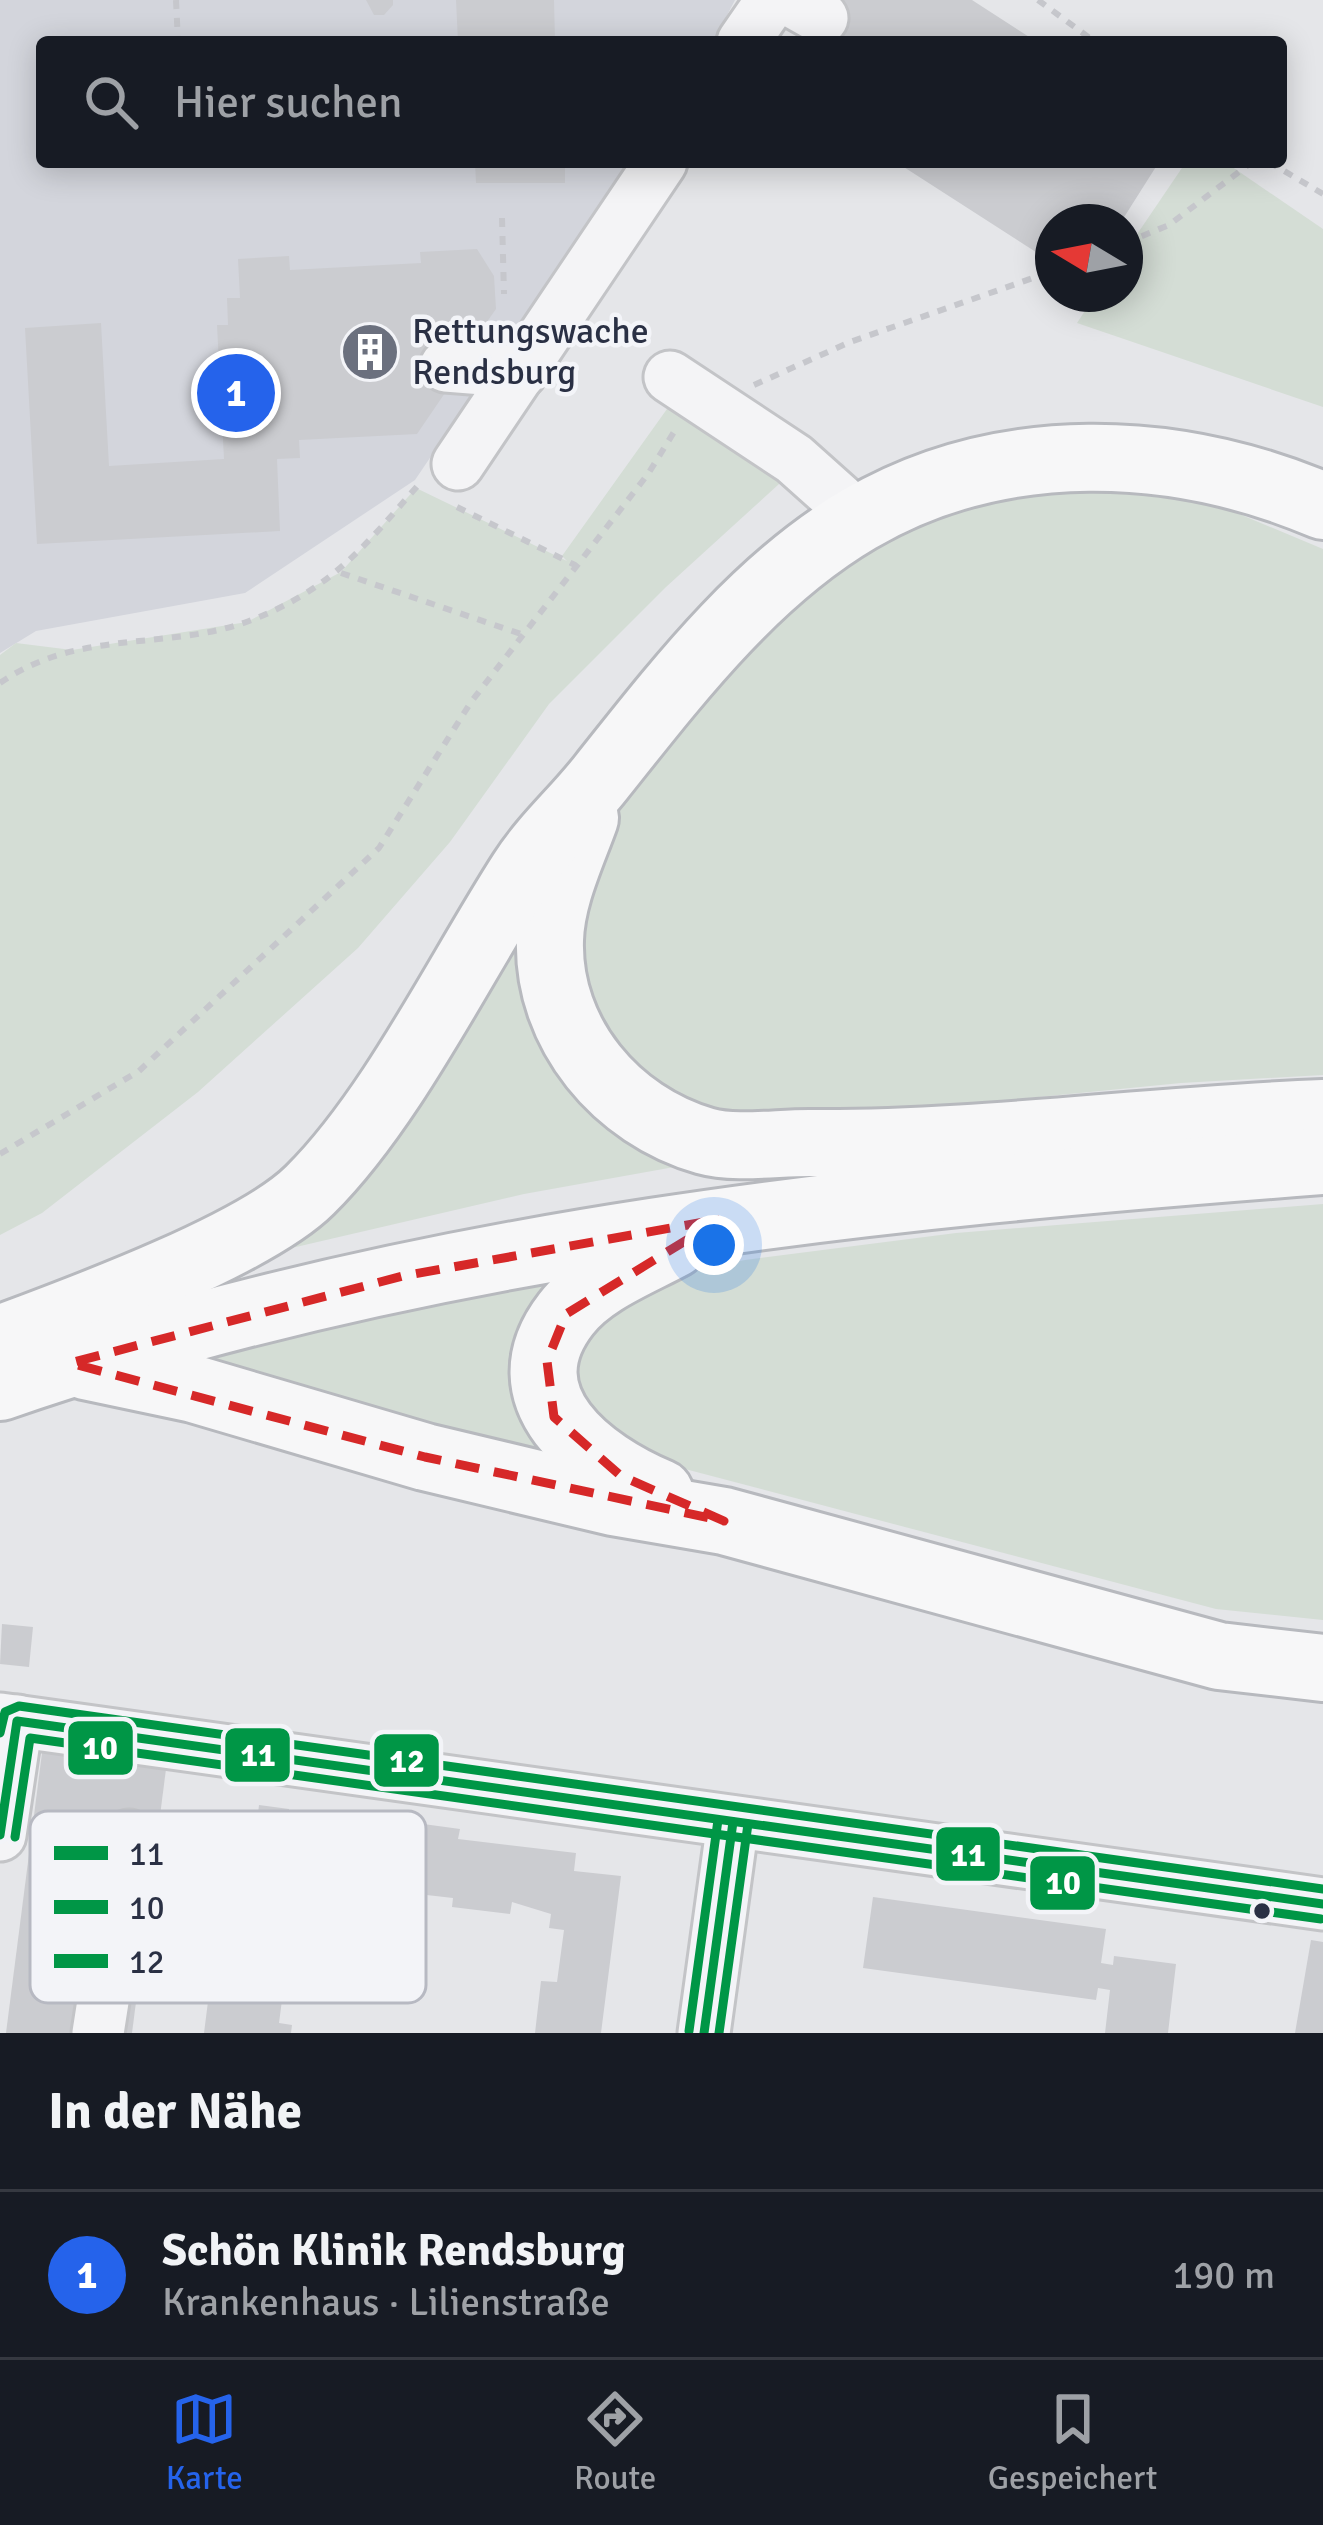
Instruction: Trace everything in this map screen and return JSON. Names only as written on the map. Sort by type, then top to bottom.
[{"type":"highway","points":[[2,1354],[251,1230],[309,1191],[385,1093],[556,825],[599,781],[702,653],[764,593],[860,518],[965,476],[1091,454],[1227,472],[1323,506]]},
{"type":"highway","points":[[599,781],[559,889],[550,941],[557,995],[580,1055],[632,1107],[707,1142],[901,1143],[1207,1117],[1323,1113]]},
{"type":"highway","points":[[2,1354],[392,1237],[901,1143]]},
{"type":"highway","points":[[70,1363],[403,1276],[721,1219],[963,1188],[1323,1161]]},
{"type":"highway","points":[[721,1219],[616,1275],[566,1314],[547,1361],[546,1387],[555,1418],[586,1452],[621,1476],[724,1521]]},
{"type":"highway","points":[[2,1354],[194,1389],[467,1467],[613,1502],[724,1521],[1219,1656],[1323,1668]]},
{"type":"street","points":[[747,36],[772,0]]},
{"type":"street","points":[[436,486],[521,372],[657,168]]},
{"type":"street","points":[[446,366],[521,372]]},
{"type":"street","points":[[689,388],[794,459],[860,518]]},
{"type":"street","points":[[0,1835],[8,1720],[1323,1904]]},
{"type":"street","points":[[704,2033],[733,1822]]},
{"type":"street","points":[[98,2033],[103,2003]]},
{"type":"path","points":[[176,0],[178,36]]},
{"type":"path","points":[[1038,0],[1087,36]]},
{"type":"path","points":[[1143,236],[1169,225],[1244,168]]},
{"type":"path","points":[[1279,168],[1323,194]]},
{"type":"path","points":[[502,218],[504,294]]},
{"type":"path","points":[[0,1154],[139,1071],[379,848],[471,702],[648,474],[684,416],[689,388],[733,395],[850,342],[1035,277]]},
{"type":"path","points":[[0,683],[23,667],[72,650],[247,622],[341,572],[436,486],[576,566]]},
{"type":"path","points":[[341,572],[524,635]]},
{"type":"highlighted area","points":[[721,1219],[566,1314],[547,1361],[554,1417],[621,1476],[724,1521],[425,1457],[70,1363],[403,1276]]},
{"type":"shaded area","points":[[0,0],[735,0],[716,36],[36,36],[36,168],[626,168],[415,480],[245,593],[36,631],[0,653]]},
{"type":"shaded area","points":[[1182,168],[1234,168],[1323,229],[1323,407],[1077,323],[1084,312],[1143,312],[1143,225]]},
{"type":"shaded area","points":[[677,395],[790,474],[666,587],[549,704],[450,842],[358,948],[198,1092],[42,1213],[0,1235],[0,655],[16,643],[72,650],[247,622],[341,572],[416,488],[567,561],[562,556]]},
{"type":"shaded area","points":[[1073,482],[1206,500],[1323,549],[1323,1075],[1181,1083],[736,1127],[606,1066],[568,907],[580,871],[645,759],[819,573],[946,505]]},
{"type":"shaded area","points":[[533,874],[538,990],[730,1157],[524,1194],[253,1257]]},
{"type":"shaded area","points":[[1323,1204],[1323,1620],[1216,1609],[647,1459],[575,1415],[568,1330],[623,1284],[745,1260],[956,1233]]},
{"type":"shaded area","points":[[570,1271],[541,1294],[524,1317],[518,1341],[530,1391],[577,1471],[154,1365]]},
{"type":"building","points":[[366,0],[393,0],[393,5],[384,15],[374,15]]},
{"type":"building","points":[[456,0],[554,0],[555,36],[458,36]]},
{"type":"building","points":[[834,0],[972,0],[1028,36],[811,36]]},
{"type":"building","points":[[475,168],[565,168],[565,183],[476,183]]},
{"type":"building","points":[[905,168],[1155,168],[1132,204],[1035,204],[1035,251]]},
{"type":"building","points":[[477,249],[494,276],[496,309],[477,336],[444,338],[447,390],[417,434],[299,440],[300,458],[277,459],[280,531],[37,544],[25,328],[101,323],[109,466],[224,459],[217,325],[228,325],[227,298],[240,298],[238,259],[289,256],[290,270],[421,263],[420,252]]},
{"type":"building","points":[[2,1624],[33,1627],[29,1667],[0,1664]]},
{"type":"building","points":[[42,1753],[166,1769],[161,1811],[35,1811]]},
{"type":"building","points":[[259,1805],[289,1809],[289,1811],[258,1811]]},
{"type":"building","points":[[426,1824],[460,1829],[458,1839],[576,1853],[574,1871],[621,1876],[601,2033],[535,2033],[541,1981],[557,1982],[564,1930],[549,1928],[551,1914],[512,1902],[510,1914],[452,1907],[453,1898],[426,1895]]},
{"type":"building","points":[[30,1846],[30,2003],[136,2003],[132,2033],[6,2033]]},
{"type":"building","points":[[873,1897],[1106,1929],[1101,1963],[1113,1965],[1114,1956],[1176,1964],[1168,2033],[1105,2033],[1110,1990],[1098,1988],[1096,2000],[863,1968]]},
{"type":"building","points":[[1311,1940],[1323,1942],[1323,2033],[1295,2033]]},
{"type":"building","points":[[208,2003],[282,2003],[279,2023],[292,2025],[291,2033],[204,2033]]},
{"type":"transit line","name":"12","points":[[0,1733],[5,1712],[19,1706],[1323,1889]]},
{"type":"transit line","name":"11","points":[[0,1835],[17,1721],[1323,1904]]},
{"type":"transit line","name":"10","points":[[15,1837],[30,1738],[1321,1919]]},
{"type":"transit line","name":"12","points":[[689,2031],[718,1820]]},
{"type":"transit line","name":"11","points":[[704,2033],[733,1822]]},
{"type":"transit line","name":"10","points":[[719,2033],[748,1824]]},
{"type":"place","name":"Rettungswache Rendsburg","points":[[370,352]]},
{"type":"place","name":"Schön Klinik Rendsburg","points":[[236,393]]}]
